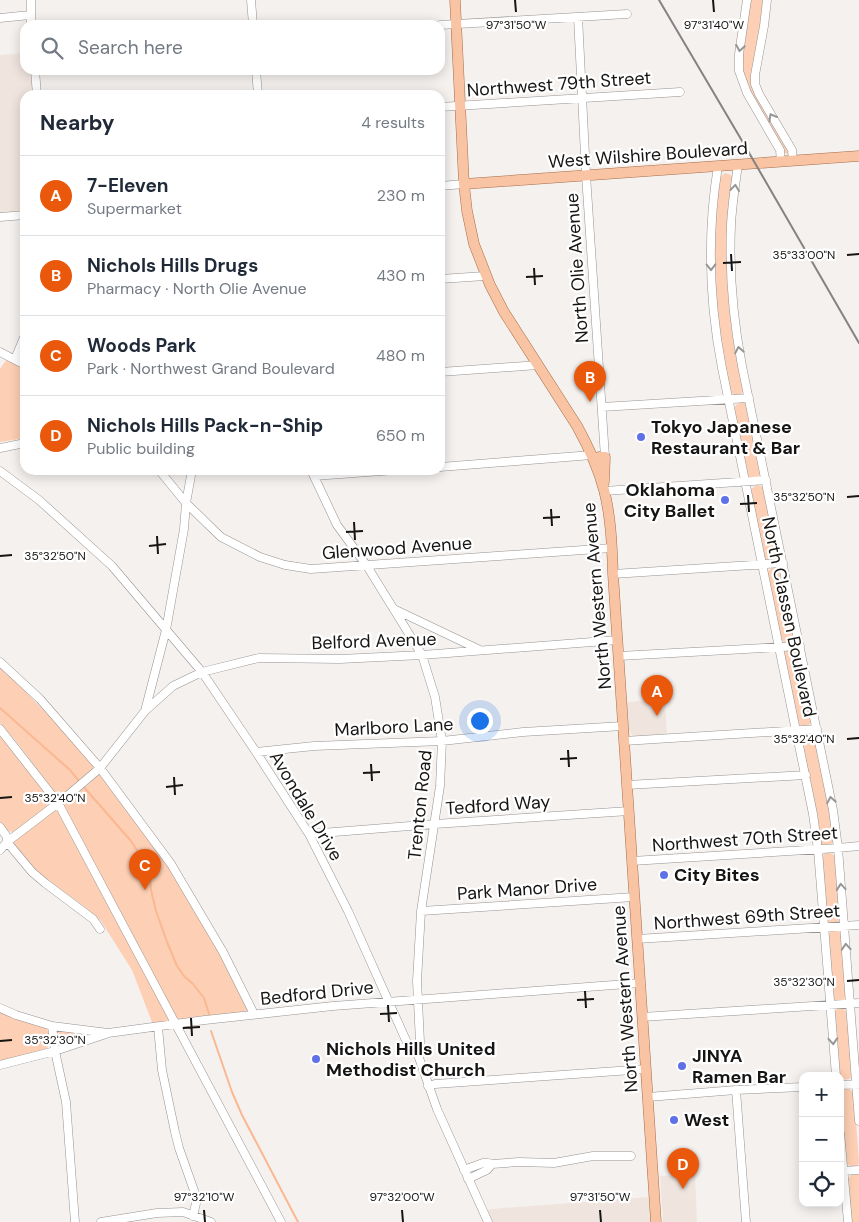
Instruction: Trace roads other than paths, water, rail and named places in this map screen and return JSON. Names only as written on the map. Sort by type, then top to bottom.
[{"type":"main road","name":"North Western Avenue","points":[[455,0],[464,184],[474,244],[485,276],[504,312],[577,426],[592,457],[604,491],[610,528],[614,574],[656,1222]]},
{"type":"main road","name":"West Wilshire Boulevard","points":[[464,184],[859,156]]},
{"type":"main road","points":[[592,457],[604,457],[604,491]]},
{"type":"street","points":[[30,20],[31,0]]},
{"type":"street","points":[[251,0],[253,20]]},
{"type":"street","points":[[747,0],[738,63],[740,78],[780,150],[781,162]]},
{"type":"street","points":[[767,0],[755,84],[792,150],[793,161]]},
{"type":"street","points":[[445,25],[627,14]]},
{"type":"street","points":[[0,18],[30,15]]},
{"type":"street","name":"North Olie Avenue","points":[[578,17],[604,457]]},
{"type":"street","points":[[35,75],[37,90]]},
{"type":"street","points":[[256,75],[258,90]]},
{"type":"street","name":"Northwest 79th Street","points":[[445,106],[680,92]]},
{"type":"street","name":"North Classen Boulevard","points":[[738,164],[731,223],[730,270],[735,322],[742,366],[830,792],[838,848],[858,1084],[859,1121]]},
{"type":"street","name":"North Classen Boulevard","points":[[718,166],[711,231],[711,286],[718,346],[813,814],[818,850],[836,1072]]},
{"type":"street","name":"West Wilshire Boulevard","points":[[445,186],[464,184]]},
{"type":"street","points":[[0,217],[20,215]]},
{"type":"street","points":[[445,279],[485,276]]},
{"type":"street","points":[[15,359],[20,347]]},
{"type":"street","points":[[0,352],[20,362]]},
{"type":"street","points":[[445,372],[538,365]]},
{"type":"street","points":[[602,407],[749,398]]},
{"type":"street","points":[[0,448],[20,444]]},
{"type":"street","points":[[445,467],[592,457]]},
{"type":"street","name":"Avondale Drive","points":[[0,471],[39,500],[112,566],[202,672],[256,752],[308,834],[348,911],[409,1047],[418,1055],[437,1109],[488,1222]]},
{"type":"street","name":"Glenwood Avenue","points":[[163,475],[186,503],[221,537],[260,556],[285,565],[311,569],[612,548]]},
{"type":"street","points":[[0,850],[7,842],[100,768],[145,711],[166,630],[184,529],[191,475]]},
{"type":"street","name":"Trenton Road","points":[[314,475],[337,525],[367,566],[422,655],[435,697],[442,741],[440,786],[422,911],[418,954],[420,1042],[418,1055]]},
{"type":"street","points":[[604,491],[766,480]]},
{"type":"street","points":[[614,574],[783,563]]},
{"type":"street","points":[[394,609],[480,650]]},
{"type":"street","name":"Belford Avenue","points":[[145,711],[173,686],[202,672],[259,658],[340,659],[422,655],[618,640]]},
{"type":"street","points":[[619,656],[800,646]]},
{"type":"street","points":[[0,662],[40,699],[100,768],[171,864],[223,952],[254,1014]]},
{"type":"street","name":"Marlboro Lane","points":[[256,752],[314,746],[442,741],[523,732],[623,726]]},
{"type":"street","points":[[0,729],[58,803],[282,1222]]},
{"type":"street","points":[[624,740],[817,729]]},
{"type":"street","points":[[627,785],[806,775]]},
{"type":"street","name":"Tedford Way","points":[[308,834],[629,811]]},
{"type":"street","points":[[0,827],[7,837],[7,842],[32,872],[94,919],[100,929]]},
{"type":"street","name":"Northwest 70th Street","points":[[632,861],[859,846]]},
{"type":"street","name":"Park Manor Drive","points":[[422,911],[634,897]]},
{"type":"street","name":"Northwest 69th Street","points":[[637,939],[859,925]]},
{"type":"street","name":"Bedford Drive","points":[[0,1008],[52,1026],[108,1033],[332,1006],[640,983]]},
{"type":"street","points":[[642,1017],[859,1003]]},
{"type":"street","points":[[52,1026],[55,1051],[66,1102],[74,1222]]},
{"type":"street","points":[[158,1027],[162,1070],[175,1132],[196,1193],[197,1199],[193,1216]]},
{"type":"street","points":[[0,1065],[55,1051],[108,1033]]},
{"type":"street","points":[[428,1086],[646,1069]]},
{"type":"street","points":[[844,1085],[858,1084]]},
{"type":"street","points":[[648,1097],[799,1087]]},
{"type":"street","points":[[736,1090],[746,1222]]},
{"type":"street","points":[[464,1170],[483,1163],[554,1163],[599,1155],[631,1156]]},
{"type":"street","points":[[468,1179],[487,1170],[492,1164]]},
{"type":"street","points":[[844,1171],[859,1170]]},
{"type":"street","points":[[844,1181],[848,1222]]},
{"type":"street","points":[[101,1222],[157,1213],[183,1212],[211,1222]]},
{"type":"waterway","points":[[0,708],[70,770],[79,781]]},
{"type":"waterway","points":[[82,785],[131,841],[144,861],[150,876],[156,911],[177,966],[204,998],[210,1017]]},
{"type":"waterway","points":[[211,1031],[242,1115],[298,1222]]},
{"type":"railway","points":[[659,0],[859,343]]},
{"type":"place","name":"Nichols Hills Drugs","points":[[590,402]]},
{"type":"place","name":"Tokyo Japanese Restaurant & Bar","points":[[641,437]]},
{"type":"place","name":"Oklahoma City Ballet","points":[[725,500]]},
{"type":"place","name":"7-Eleven","points":[[657,716]]},
{"type":"place","name":"City Bites","points":[[664,875]]},
{"type":"place","name":"Woods Park","points":[[145,890]]},
{"type":"place","name":"Nichols Hills United Methodist Church","points":[[316,1059]]},
{"type":"place","name":"JINYA Ramen Bar","points":[[682,1066]]},
{"type":"place","name":"West","points":[[674,1120]]},
{"type":"place","name":"Nichols Hills Pack-n-Ship","points":[[683,1189]]}]
